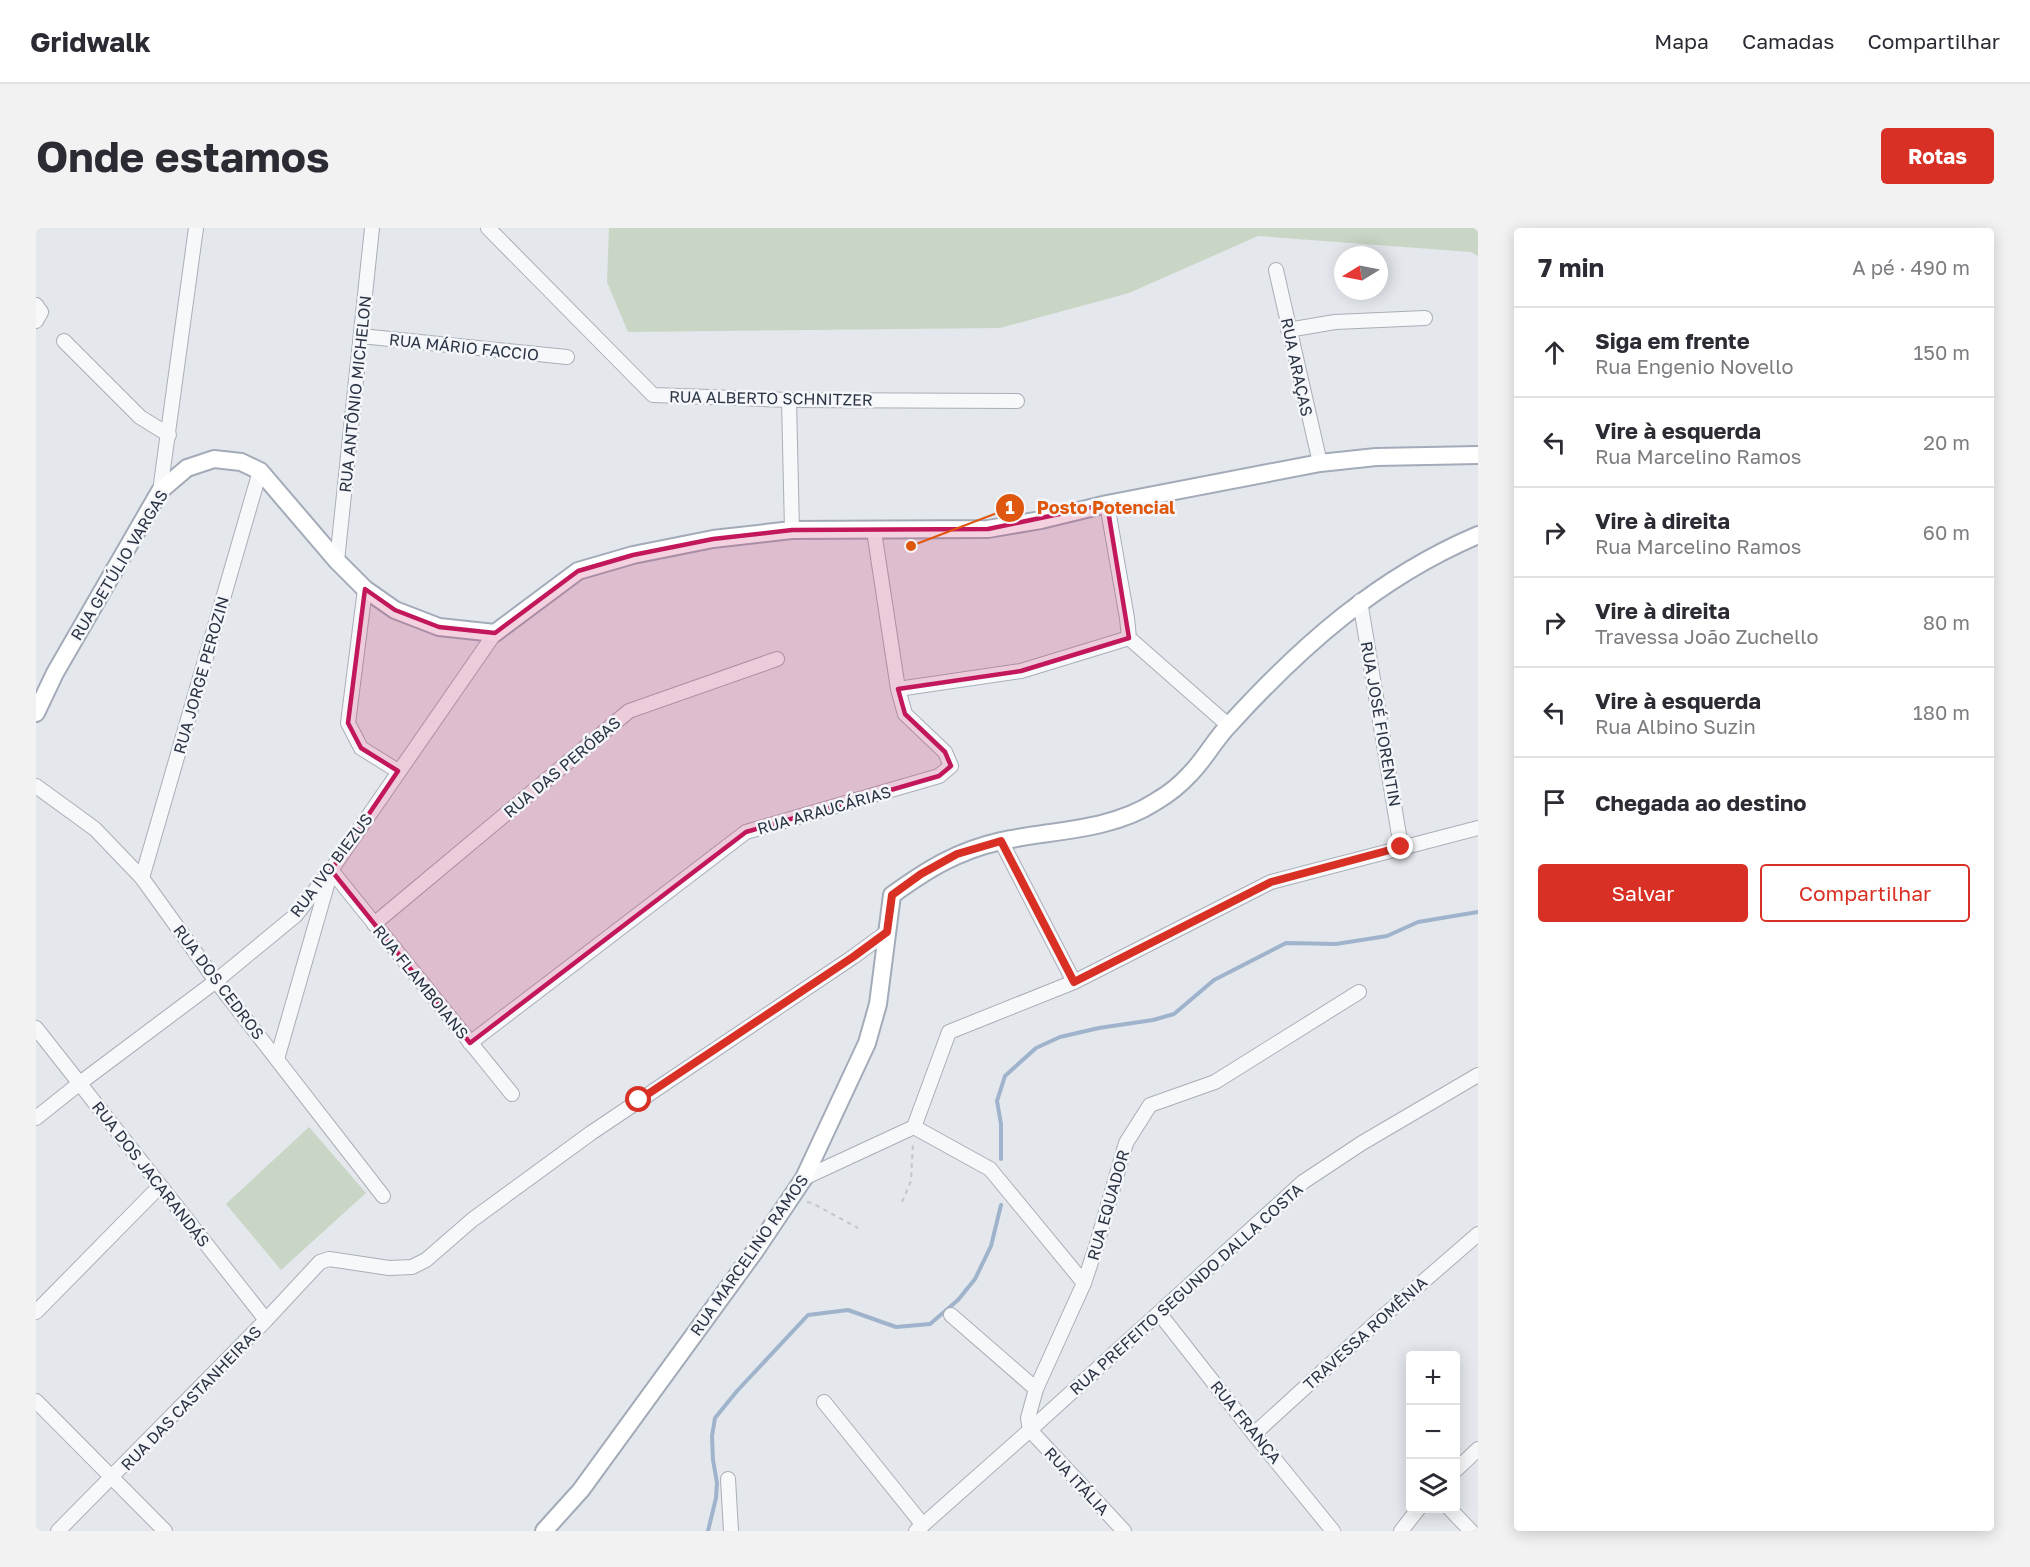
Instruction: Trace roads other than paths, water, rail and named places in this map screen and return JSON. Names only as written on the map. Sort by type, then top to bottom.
[{"type":"main road","points":[[495,633],[578,571],[633,555],[713,539],[792,530],[874,531],[988,528],[1041,520],[1107,504],[1320,463],[1376,457],[1478,455]]},
{"type":"main road","name":"RUA GETÚLIO VARGAS","points":[[36,713],[55,673],[160,491],[187,468],[214,459],[241,462],[260,471],[364,589],[395,610],[439,627],[495,633]]},
{"type":"main road","name":"RUA MARCELINO RAMOS","points":[[544,1531],[581,1490],[755,1251],[804,1178],[867,1043],[878,1004],[892,895],[921,874],[957,854],[1001,841],[1088,827],[1133,815],[1156,802],[1190,774],[1228,725],[1295,657],[1360,601],[1411,568],[1478,535]]},
{"type":"street","points":[[160,491],[196,228]]},
{"type":"street","name":"RUA ANTÔNIO MICHELON","points":[[337,561],[372,228]]},
{"type":"street","name":"RUA ALBERTO SCHNITZER","points":[[488,228],[653,395],[789,400],[1017,401]]},
{"type":"street","name":"RUA ARAÇAS","points":[[1276,270],[1320,463]]},
{"type":"street","points":[[36,305],[41,312],[36,321]]},
{"type":"street","points":[[1288,330],[1335,322],[1425,318]]},
{"type":"street","name":"RUA MÁRIO FACCIO","points":[[361,336],[567,357]]},
{"type":"street","points":[[64,341],[140,417],[169,435]]},
{"type":"street","points":[[789,400],[792,530]]},
{"type":"street","name":"RUA JORGE PEROZIN","points":[[142,878],[260,471]]},
{"type":"street","points":[[1107,504],[1129,638],[1228,725]]},
{"type":"street","name":"RUA ARAUCÁRIAS","points":[[470,1043],[746,832],[939,777],[951,766],[945,752],[905,714],[898,689],[874,531]]},
{"type":"street","points":[[364,589],[348,723],[361,748],[398,771]]},
{"type":"street","name":"RUA JOSÉ FIORENTIN","points":[[1360,601],[1401,847]]},
{"type":"street","name":"RUA IVO BIEZUS","points":[[36,1119],[216,981],[296,915],[331,870],[495,633]]},
{"type":"street","points":[[898,689],[1021,671],[1129,638]]},
{"type":"street","name":"RUA DAS PERÓBAS","points":[[374,924],[629,711],[777,659]]},
{"type":"street","name":"RUA DOS CEDROS","points":[[36,786],[94,829],[142,878],[216,981],[383,1196]]},
{"type":"street","points":[[804,1178],[914,1127],[949,1032],[1074,982],[1271,882],[1478,828]]},
{"type":"street","points":[[1001,841],[1074,982]]},
{"type":"street","points":[[277,1059],[331,870]]},
{"type":"street","name":"RUA FLAMBOIANS","points":[[331,870],[512,1094]]},
{"type":"street","name":"RUA DAS CASTANHEIRAS","points":[[58,1531],[320,1262],[330,1259],[389,1268],[412,1267],[426,1260],[472,1220],[522,1183],[639,1100],[887,932]]},
{"type":"street","name":"RUA EQUADOR","points":[[1030,1431],[1028,1418],[1036,1389],[1084,1283],[1125,1143],[1150,1105],[1215,1082],[1359,992]]},
{"type":"street","name":"RUA DOS JACARANDÁS","points":[[36,1028],[266,1320]]},
{"type":"street","name":"RUA PREFEITO SEGUNDO DALLA COSTA","points":[[919,1528],[1030,1431],[1303,1182],[1362,1143],[1478,1075]]},
{"type":"street","points":[[914,1127],[990,1169],[1084,1283]]},
{"type":"street","points":[[36,1312],[160,1186]]},
{"type":"street","name":"TRAVESSA ROMÊNIA","points":[[1254,1434],[1380,1319],[1478,1234]]},
{"type":"street","name":"RUA FRANÇA","points":[[1159,1313],[1334,1531]]},
{"type":"street","points":[[951,1315],[1036,1389]]},
{"type":"street","points":[[36,1401],[165,1531]]},
{"type":"street","points":[[824,1402],[919,1528]]},
{"type":"street","name":"RUA ITÁLIA","points":[[1030,1431],[1124,1531]]},
{"type":"street","points":[[1460,1465],[1478,1449]]},
{"type":"street","points":[[728,1479],[731,1531]]},
{"type":"street","points":[[1401,1531],[1416,1513]]},
{"type":"street","points":[[1453,1513],[1471,1531]]},
{"type":"waterway","points":[[1001,1159],[1001,1124],[997,1101],[1005,1076],[1036,1048],[1060,1037],[1174,1014],[1214,980],[1286,943],[1336,944],[1387,936],[1418,922],[1478,912]]},
{"type":"waterway","points":[[708,1531],[717,1483],[712,1436],[715,1418],[737,1391],[808,1315],[848,1310],[896,1327],[930,1324],[958,1300],[975,1279],[991,1246],[1001,1205]]},
{"type":"place","name":"Posto Potencial","points":[[911,546]]}]
